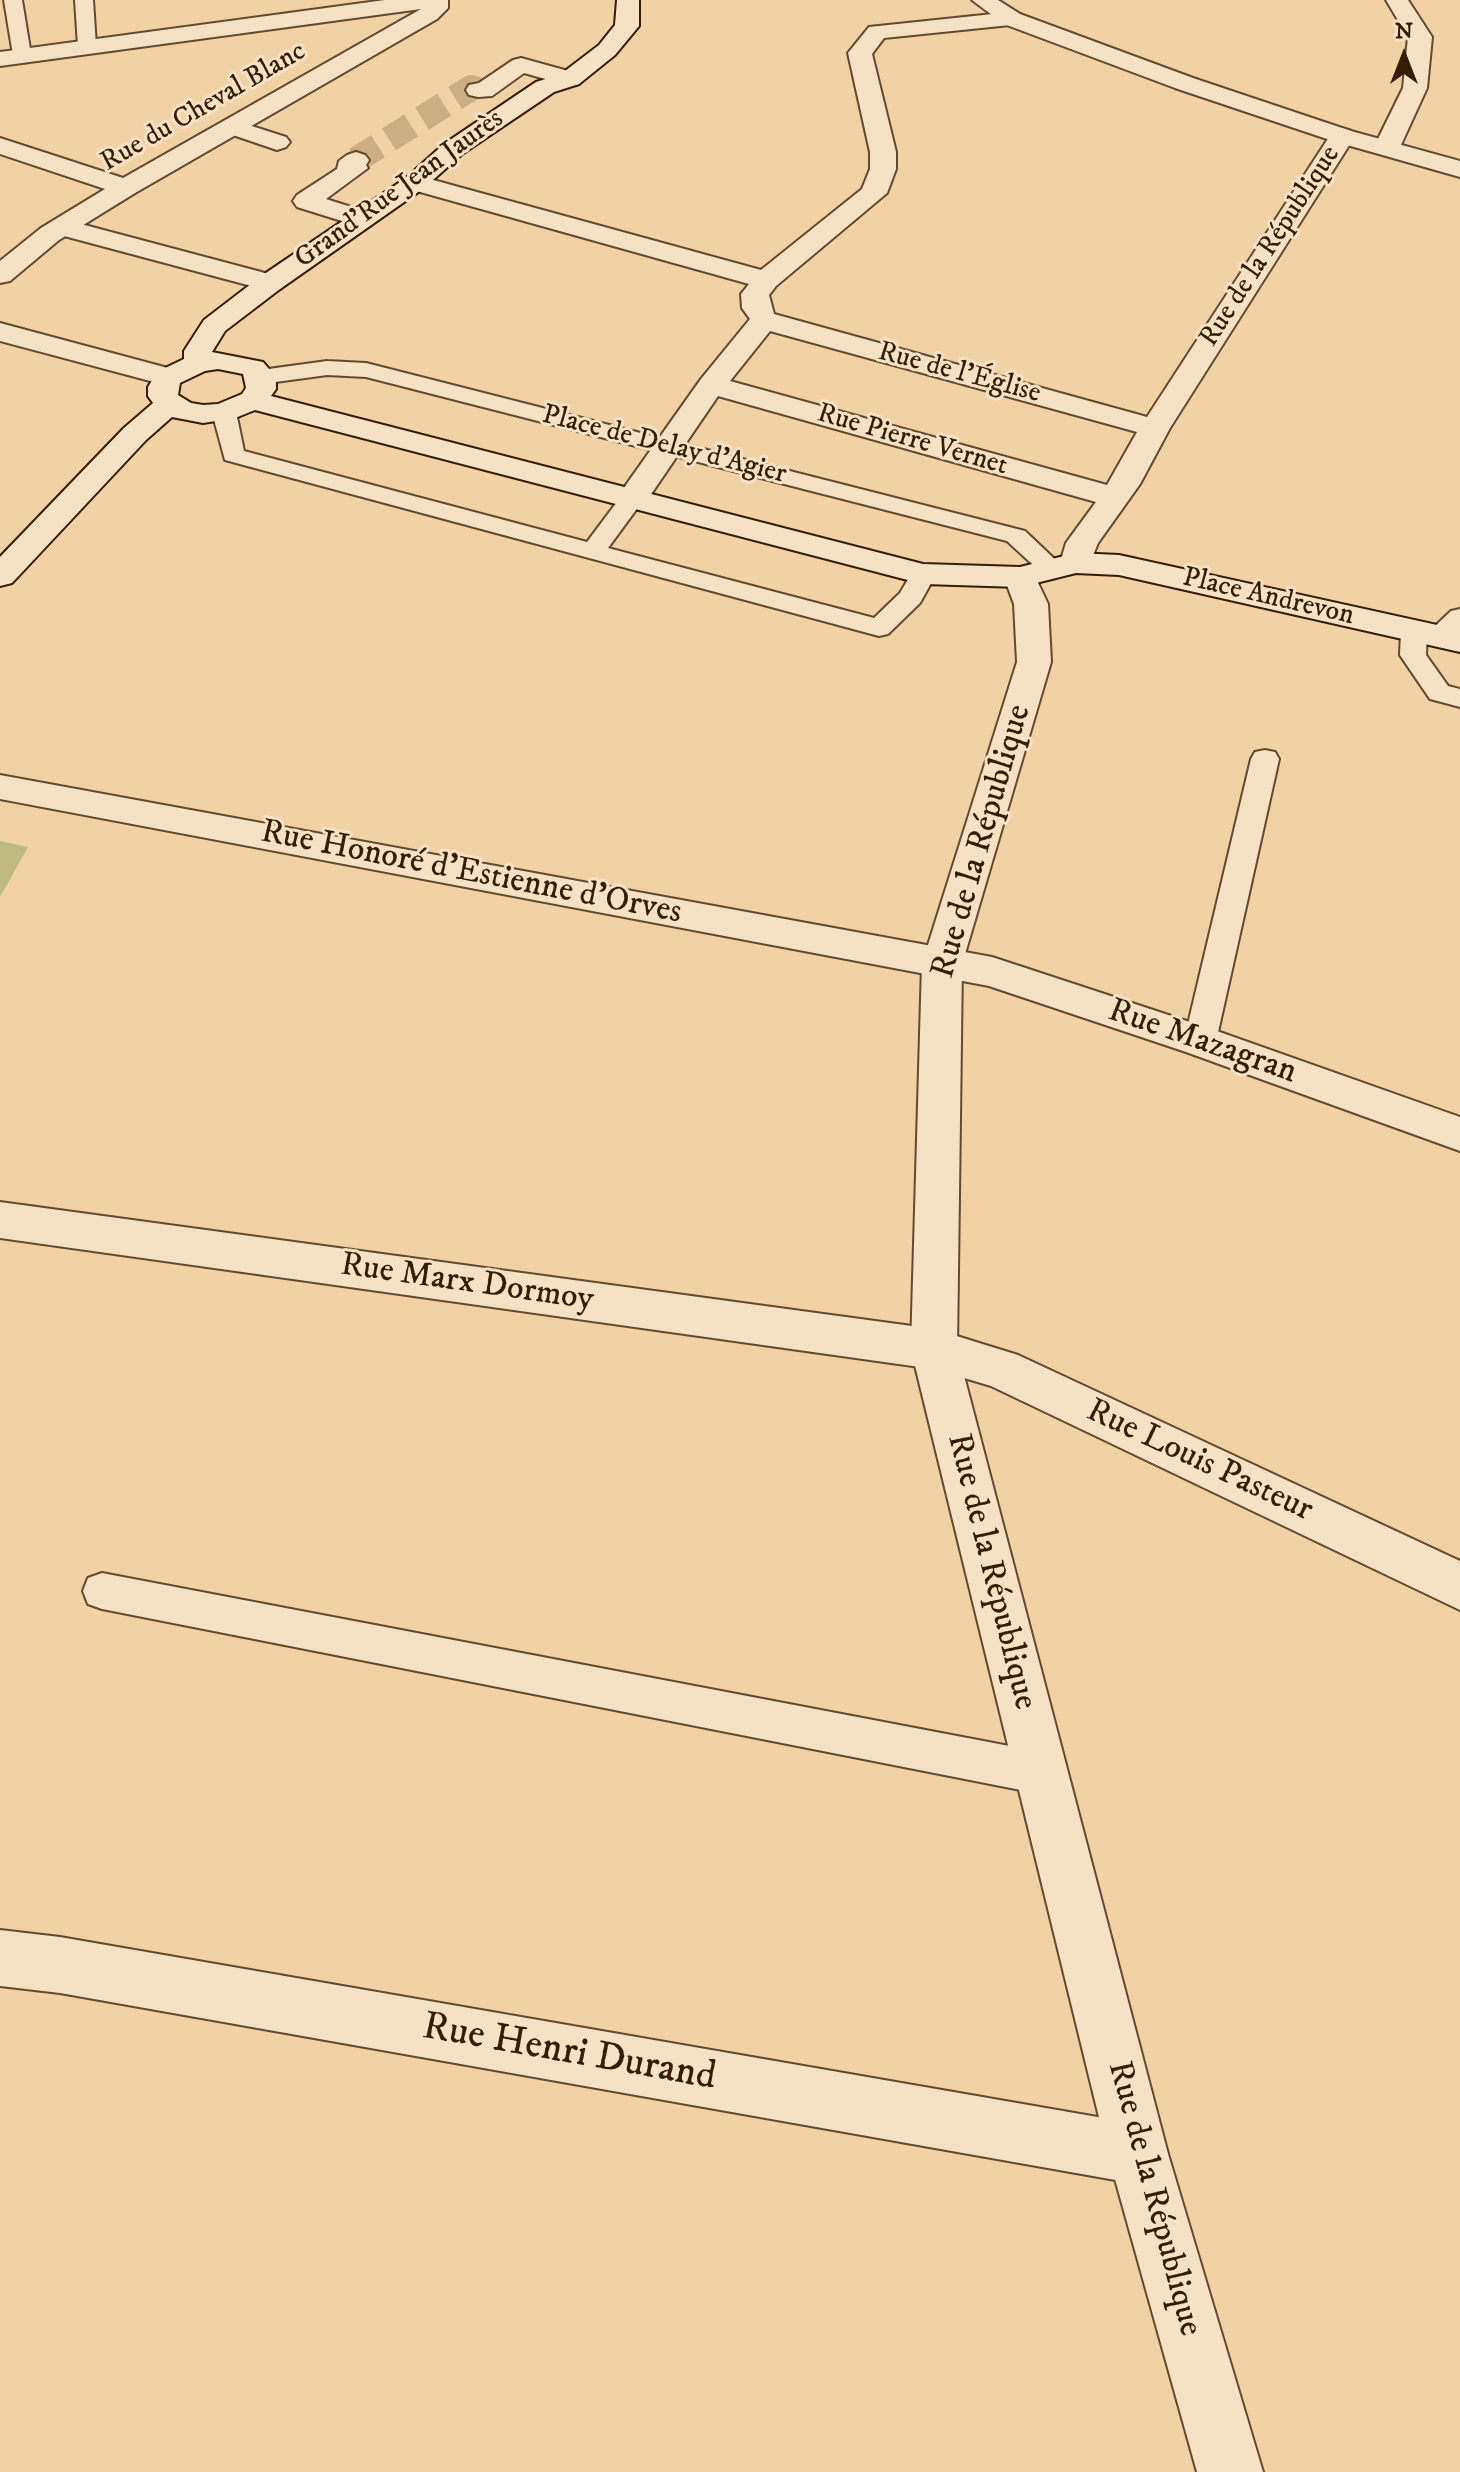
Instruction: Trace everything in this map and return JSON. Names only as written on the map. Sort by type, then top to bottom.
[{"type":"street","points":[[11,57],[436,0]]},
{"type":"street","name":"Rue du Cheval Blanc","points":[[0,275],[62,227],[126,187],[429,14],[437,8],[436,0]]},
{"type":"street","name":"Grand'Rue Jean Jaurès","points":[[198,363],[198,351],[214,326],[270,283],[415,183],[453,149],[545,87],[570,79],[621,35],[627,26],[628,0]]},
{"type":"street","points":[[983,0],[1012,19],[1184,83],[1342,136],[1460,169]]},
{"type":"street","points":[[1387,147],[1415,88],[1420,37],[1397,0]]},
{"type":"street","points":[[632,499],[711,385],[764,320],[756,308],[755,294],[766,280],[874,193],[883,169],[883,152],[860,53],[877,32],[1012,19]]},
{"type":"street","points":[[478,90],[483,91],[521,65],[570,79]]},
{"type":"street","points":[[233,127],[277,142]]},
{"type":"street","name":"Rue de la République","points":[[1064,566],[1114,497],[1342,136]]},
{"type":"street","points":[[0,146],[126,187]]},
{"type":"street","points":[[356,160],[348,166],[355,168],[306,201],[361,219]]},
{"type":"street","points":[[415,183],[766,280]]},
{"type":"street","points":[[62,227],[270,283]]},
{"type":"street","name":"Rue de l'Église","points":[[764,320],[1155,428]]},
{"type":"street","points":[[0,332],[169,391],[184,411],[203,414],[246,396],[253,368],[238,362],[198,363],[169,391],[135,434],[0,576]]},
{"type":"street","name":"Rue Pierre Vernet","points":[[711,385],[1114,497]]},
{"type":"street","name":"Place de Delay d'Agier","points":[[246,396],[923,574],[1020,577]]},
{"type":"street","name":"Place Andrevon","points":[[1020,577],[1064,566],[1119,565],[1443,631]]},
{"type":"street","name":"Rue de la République","points":[[1020,577],[1031,604],[1034,662],[942,964],[934,1349],[1138,2154],[1230,2472]]},
{"type":"street","name":"Rue Honoré d'Estienne d'Orves","points":[[0,787],[942,964]]},
{"type":"street","name":"Rue Mazagran","points":[[942,964],[992,972],[1200,1041],[1460,1134]]},
{"type":"street","name":"Rue Marx Dormoy","points":[[0,1220],[934,1349]]},
{"type":"street","name":"Rue Louis Pasteur","points":[[934,1349],[1002,1369],[1460,1586]]},
{"type":"street","name":"Rue Henri Durand","points":[[0,1958],[76,1968],[1138,2154]]},
{"type":"lane","points":[[11,57],[13,0]]},
{"type":"lane","points":[[84,0],[87,46]]},
{"type":"lane","name":"Place de Delay d'Agier","points":[[246,396],[327,368],[366,370],[1016,536],[1064,566]]},
{"type":"lane","points":[[246,396],[233,455],[591,553],[879,628],[911,597],[923,574]]},
{"type":"lane","points":[[591,553],[632,499]]},
{"type":"lane","points":[[1443,631],[1413,655],[1450,695]]},
{"type":"lane","points":[[1200,1041],[1265,759]]},
{"type":"lane","points":[[102,1591],[1041,1773]]},
{"type":"shaded area","points":[[0,841],[28,847],[0,897]]},
{"type":"tunnel","points":[[356,160],[471,88],[478,90]]}]
